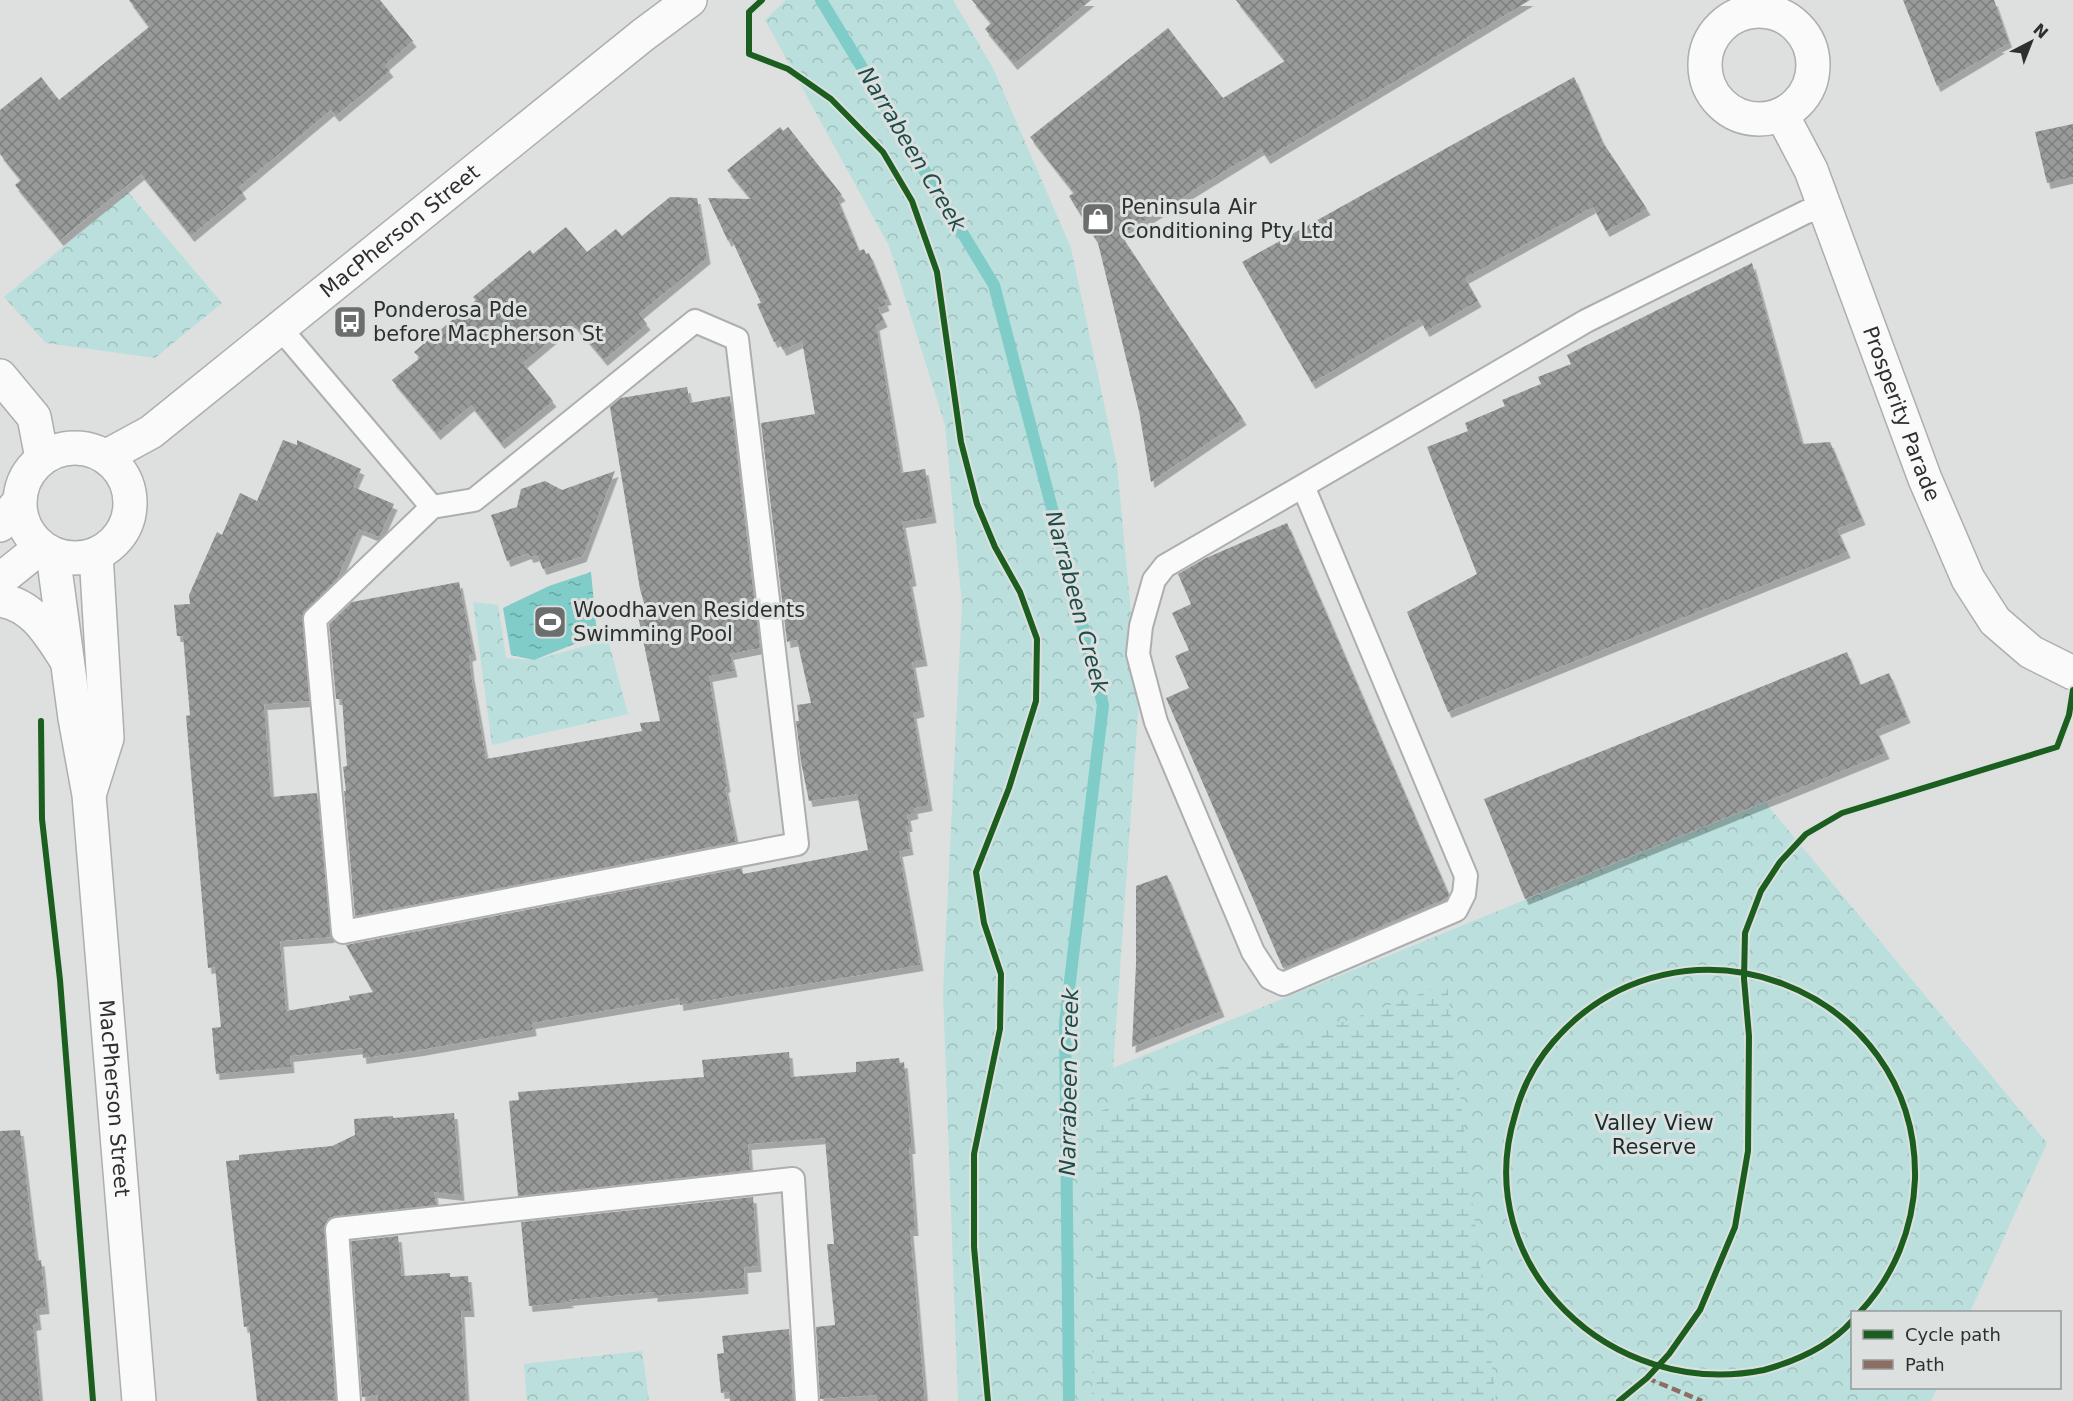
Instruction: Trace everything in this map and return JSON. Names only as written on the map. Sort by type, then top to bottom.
[{"type":"street","name":"MacPherson Street","points":[[105,457],[152,432],[690,0]]},
{"type":"street","name":"Prosperity Parade","points":[[1782,115],[1811,170],[1925,479],[1968,579],[1995,621],[2031,652],[2073,673]]},
{"type":"street","points":[[0,376],[34,417],[42,458]]},
{"type":"street","points":[[74,448],[90,450],[105,457],[118,469],[127,483],[130,500],[128,517],[122,533],[111,546],[82,558],[68,558],[47,550],[29,534],[22,519],[10,514],[30,470],[42,458],[57,450],[74,448]]},
{"type":"street","name":"MacPherson Street","points":[[47,550],[89,795],[139,1401]]},
{"type":"street","points":[[0,580],[47,550]]},
{"type":"street","name":"MacPherson Street","points":[[89,795],[107,738],[96,554]]},
{"type":"street","points":[[0,600],[24,608],[44,625],[67,661]]},
{"type":"lane","points":[[1303,486],[1466,876],[1464,894],[1456,910],[1283,984],[1270,978],[1253,952],[1156,722],[1138,654],[1141,626],[1154,580],[1165,566],[1586,321],[1806,212],[1825,207]]},
{"type":"lane","points":[[695,321],[737,339],[797,844],[344,932],[315,619],[432,507],[474,500],[695,321]]},
{"type":"lane","points":[[280,328],[432,507]]},
{"type":"lane","points":[[349,1401],[337,1229],[793,1179],[807,1401]]},
{"type":"green space","name":"Valley View Reserve","points":[[786,0],[953,0],[993,68],[1071,248],[1117,465],[1139,699],[1113,1068],[1765,802],[2047,1143],[1970,1311],[1851,1311],[1851,1389],[1937,1389],[1931,1401],[958,1401],[943,992],[962,604],[945,425],[889,246],[765,20]]},
{"type":"green space","points":[[128,192],[222,303],[155,358],[46,343],[4,297]]},
{"type":"green space","points":[[473,602],[498,605],[506,658],[534,660],[608,640],[628,714],[492,745]]},
{"type":"green space","points":[[1447,984],[1496,1401],[1092,1401],[1095,1113]]},
{"type":"green space","points":[[642,1351],[649,1401],[527,1401],[524,1364]]},
{"type":"water","name":"Woodhaven Residents Swimming Pool","points":[[591,572],[597,635],[534,660],[511,655],[503,608],[549,586]]},
{"type":"building","points":[[129,0],[380,0],[413,41],[385,65],[390,71],[336,116],[331,110],[239,187],[243,193],[191,236],[141,174],[60,240],[15,185],[21,180],[0,154],[0,110],[41,77],[59,100],[149,27]]},
{"type":"building","points":[[972,0],[1091,0],[1014,64],[985,29],[991,23]]},
{"type":"building","points":[[1236,0],[1530,0],[1267,158],[1261,149],[1121,235],[1243,419],[1151,482],[1139,411],[1098,243],[1069,196],[1074,193],[1030,137],[1168,28],[1223,98],[1285,61]]},
{"type":"building","points":[[1903,0],[1994,0],[2009,43],[1937,86]]},
{"type":"building","points":[[1574,77],[1602,141],[1647,209],[1606,231],[1593,207],[1465,278],[1478,301],[1426,331],[1420,319],[1312,383],[1242,262]]},
{"type":"building","points":[[2073,124],[2073,177],[2047,183],[2035,132]]},
{"type":"building","points":[[780,127],[783,131],[788,127],[842,195],[837,198],[859,251],[864,249],[866,254],[869,253],[888,299],[884,300],[886,305],[878,308],[884,321],[876,325],[901,473],[925,469],[933,517],[902,522],[913,580],[909,581],[924,660],[912,662],[921,711],[913,713],[929,805],[914,808],[915,813],[907,815],[909,826],[906,826],[910,849],[899,851],[920,965],[680,1005],[679,998],[532,1023],[533,1030],[420,1050],[363,1058],[362,1048],[290,1056],[291,1067],[216,1074],[212,1028],[221,1027],[215,967],[208,968],[186,716],[190,715],[183,636],[177,636],[174,605],[190,604],[189,595],[217,532],[222,535],[240,493],[257,501],[283,440],[297,445],[297,440],[361,469],[353,487],[394,504],[379,537],[359,529],[337,579],[303,614],[309,701],[264,704],[271,797],[317,793],[331,937],[280,941],[286,1011],[350,1000],[349,996],[373,992],[346,945],[742,868],[743,874],[868,850],[857,794],[809,801],[801,762],[796,721],[799,721],[797,705],[811,703],[797,640],[787,642],[761,423],[815,414],[802,341],[783,350],[778,340],[774,342],[757,304],[761,303],[731,238],[728,241],[708,198],[751,199],[727,170]]},
{"type":"building","points":[[670,197],[697,198],[707,258],[639,314],[647,324],[604,360],[572,322],[523,363],[553,401],[501,443],[471,405],[437,434],[392,380],[420,358],[414,352],[476,300],[473,297],[530,250],[533,254],[566,227],[587,252],[616,229],[622,236]]},
{"type":"building","points":[[1752,263],[1802,444],[1830,442],[1862,519],[1837,529],[1847,552],[1448,712],[1407,612],[1477,574],[1427,447],[1468,431],[1465,423],[1505,406],[1502,400],[1541,384],[1538,377],[1571,364],[1567,355]]},
{"type":"building","points":[[687,387],[690,403],[730,396],[760,648],[730,654],[734,671],[709,676],[727,786],[725,787],[736,842],[355,916],[344,791],[346,791],[343,767],[347,766],[342,699],[336,699],[329,624],[352,602],[459,582],[473,654],[469,656],[471,674],[486,759],[642,731],[640,723],[660,721],[637,611],[646,610],[640,589],[610,407],[621,398]]},
{"type":"building","points":[[615,471],[583,556],[543,569],[537,555],[530,557],[528,553],[507,561],[491,515],[517,507],[521,489],[545,481],[562,490]]},
{"type":"building","points":[[1287,523],[1449,895],[1447,898],[1283,968],[1166,698],[1189,688],[1175,656],[1189,650],[1172,613],[1191,604],[1178,574],[1206,558]]},
{"type":"building","points":[[1847,652],[1860,685],[1889,673],[1907,717],[1876,730],[1886,753],[1525,899],[1484,799]]},
{"type":"building","points":[[1167,875],[1221,1011],[1132,1047],[1136,965],[1136,886]]},
{"type":"building","points":[[789,1052],[791,1077],[856,1072],[856,1062],[899,1058],[900,1063],[904,1062],[912,1148],[909,1148],[915,1230],[910,1230],[925,1401],[877,1401],[876,1395],[820,1399],[816,1327],[835,1325],[827,1244],[834,1244],[825,1138],[748,1144],[750,1170],[518,1196],[509,1101],[519,1100],[518,1092],[704,1077],[702,1060]]},
{"type":"building","points":[[454,1113],[461,1195],[434,1192],[436,1205],[336,1216],[329,1218],[325,1224],[335,1400],[257,1401],[249,1326],[244,1327],[226,1161],[239,1160],[239,1155],[332,1146],[355,1135],[354,1119]]},
{"type":"building","points":[[20,1130],[36,1261],[41,1260],[46,1308],[36,1309],[38,1324],[33,1325],[40,1401],[0,1401],[0,1131]]},
{"type":"building","points":[[753,1197],[758,1266],[744,1267],[745,1288],[654,1296],[654,1292],[529,1306],[521,1222]]},
{"type":"building","points":[[398,1236],[402,1276],[450,1273],[450,1277],[468,1276],[471,1311],[461,1311],[466,1400],[378,1401],[378,1395],[362,1397],[351,1241]]},
{"type":"building","points":[[789,1329],[793,1401],[730,1401],[729,1392],[721,1393],[717,1354],[724,1353],[722,1336]]},
{"type":"waterway","name":"Narrabeen Creek","points":[[821,0],[994,285],[1103,705],[1065,1023],[1069,1401]]},
{"type":"marked path","points":[[1647,1378],[1702,1401]]},
{"type":"cycle path","points":[[762,0],[749,12],[749,54],[788,69],[831,99],[883,152],[912,201],[937,272],[961,442],[977,504],[995,547],[1020,592],[1037,639],[1036,701],[1009,788],[976,872],[984,923],[1001,974],[1000,1029],[974,1154],[974,1247],[988,1401]]},
{"type":"cycle path","points":[[1619,1401],[1647,1378],[1669,1354],[1700,1310],[1735,1227],[1748,1151],[1749,1036],[1744,979],[1745,933],[1761,891],[1780,862],[1806,834],[1842,813],[2057,747],[2069,715],[2073,690]]},
{"type":"cycle path","points":[[41,721],[42,819],[60,980],[93,1401]]},
{"type":"cycle path","points":[[1851,1322],[1823,1345],[1788,1362],[1764,1370],[1707,1374],[1654,1364],[1606,1342],[1565,1310],[1533,1270],[1513,1222],[1506,1170],[1515,1115],[1521,1095],[1535,1067],[1553,1042],[1605,998],[1663,975],[1724,971],[1783,984],[1835,1013],[1878,1056],[1906,1112],[1915,1179],[1910,1216],[1900,1251],[1883,1283],[1861,1311]]},
{"type":"place","name":"Peninsula Air Conditioning Pty Ltd","points":[[1098,219]]},
{"type":"place","name":"Ponderosa Pde before Macpherson St","points":[[350,322]]},
{"type":"place","name":"Woodhaven Residents Swimming Pool","points":[[550,622]]}]
